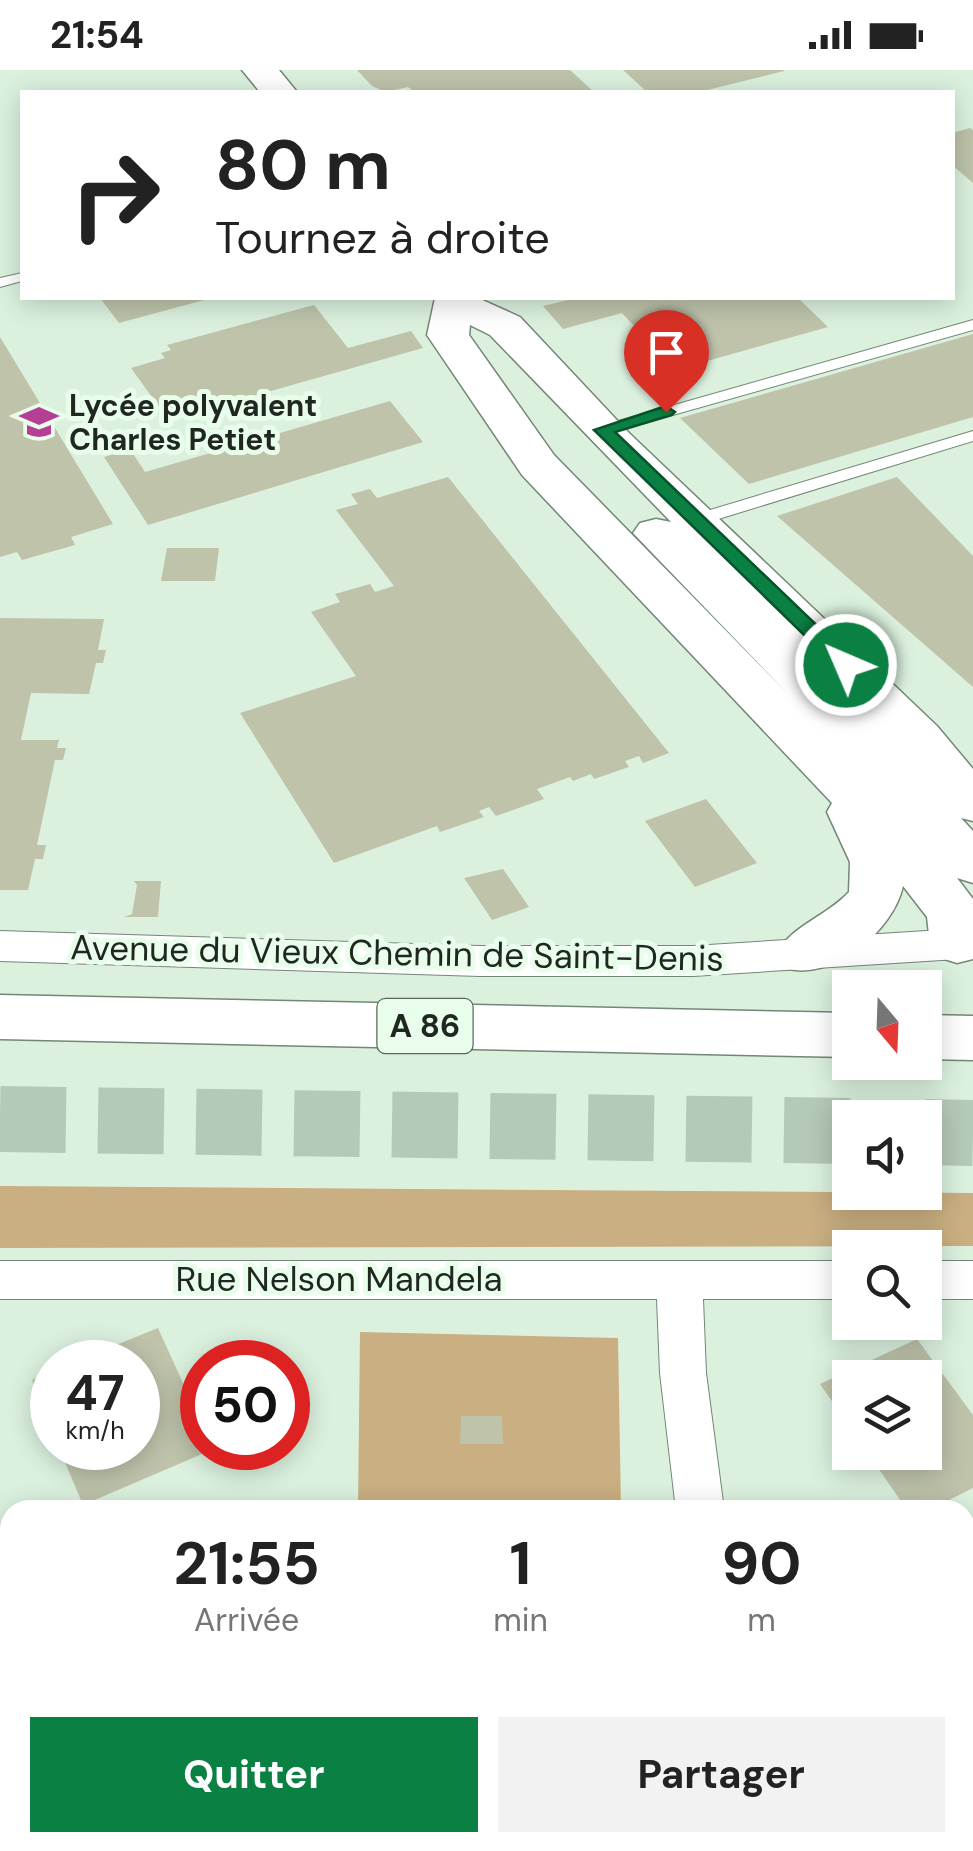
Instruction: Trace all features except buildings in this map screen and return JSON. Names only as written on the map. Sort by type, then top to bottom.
[{"type":"main road","points":[[260,70],[277,90]]},
{"type":"main road","points":[[452,300],[448,335],[538,465],[836,773],[954,913],[965,943]]},
{"type":"main road","points":[[453,300],[584,462],[782,657],[973,864]]},
{"type":"main road","points":[[454,300],[505,326],[603,430],[919,738],[973,784]]},
{"type":"main road","points":[[919,738],[973,803]]},
{"type":"main road","points":[[804,954],[854,922],[875,892],[877,881],[876,864],[836,773]]},
{"type":"main road","name":"A 86","points":[[0,1017],[832,1035]]},
{"type":"main road","points":[[942,1037],[973,1038]]},
{"type":"street","name":"Avenue du Vieux Chemin de Saint-Denis","points":[[0,946],[480,961],[693,961],[965,943]]},
{"type":"street","points":[[679,1279],[682,1373],[699,1500]]},
{"type":"street","name":"Rue Nelson Mandela","points":[[0,1280],[832,1280]]},
{"type":"street","points":[[942,1280],[973,1280]]},
{"type":"lane","points":[[603,430],[973,325]]},
{"type":"lane","points":[[696,520],[973,436]]},
{"type":"shaded area","points":[[0,1186],[832,1192],[832,1210],[942,1210],[942,1193],[973,1193],[973,1246],[942,1246],[942,1230],[832,1230],[832,1246],[0,1248]]},
{"type":"shaded area","points":[[360,1332],[618,1338],[621,1500],[358,1500]]},
{"type":"tunnel","points":[[0,1119],[832,1131]]},
{"type":"tunnel","points":[[942,1132],[973,1133]]},
{"type":"place","name":"Lycée polyvalent Charles Petiet","points":[[39,422]]},
{"type":"route","points":[[666,412],[603,430],[846,665]]}]
